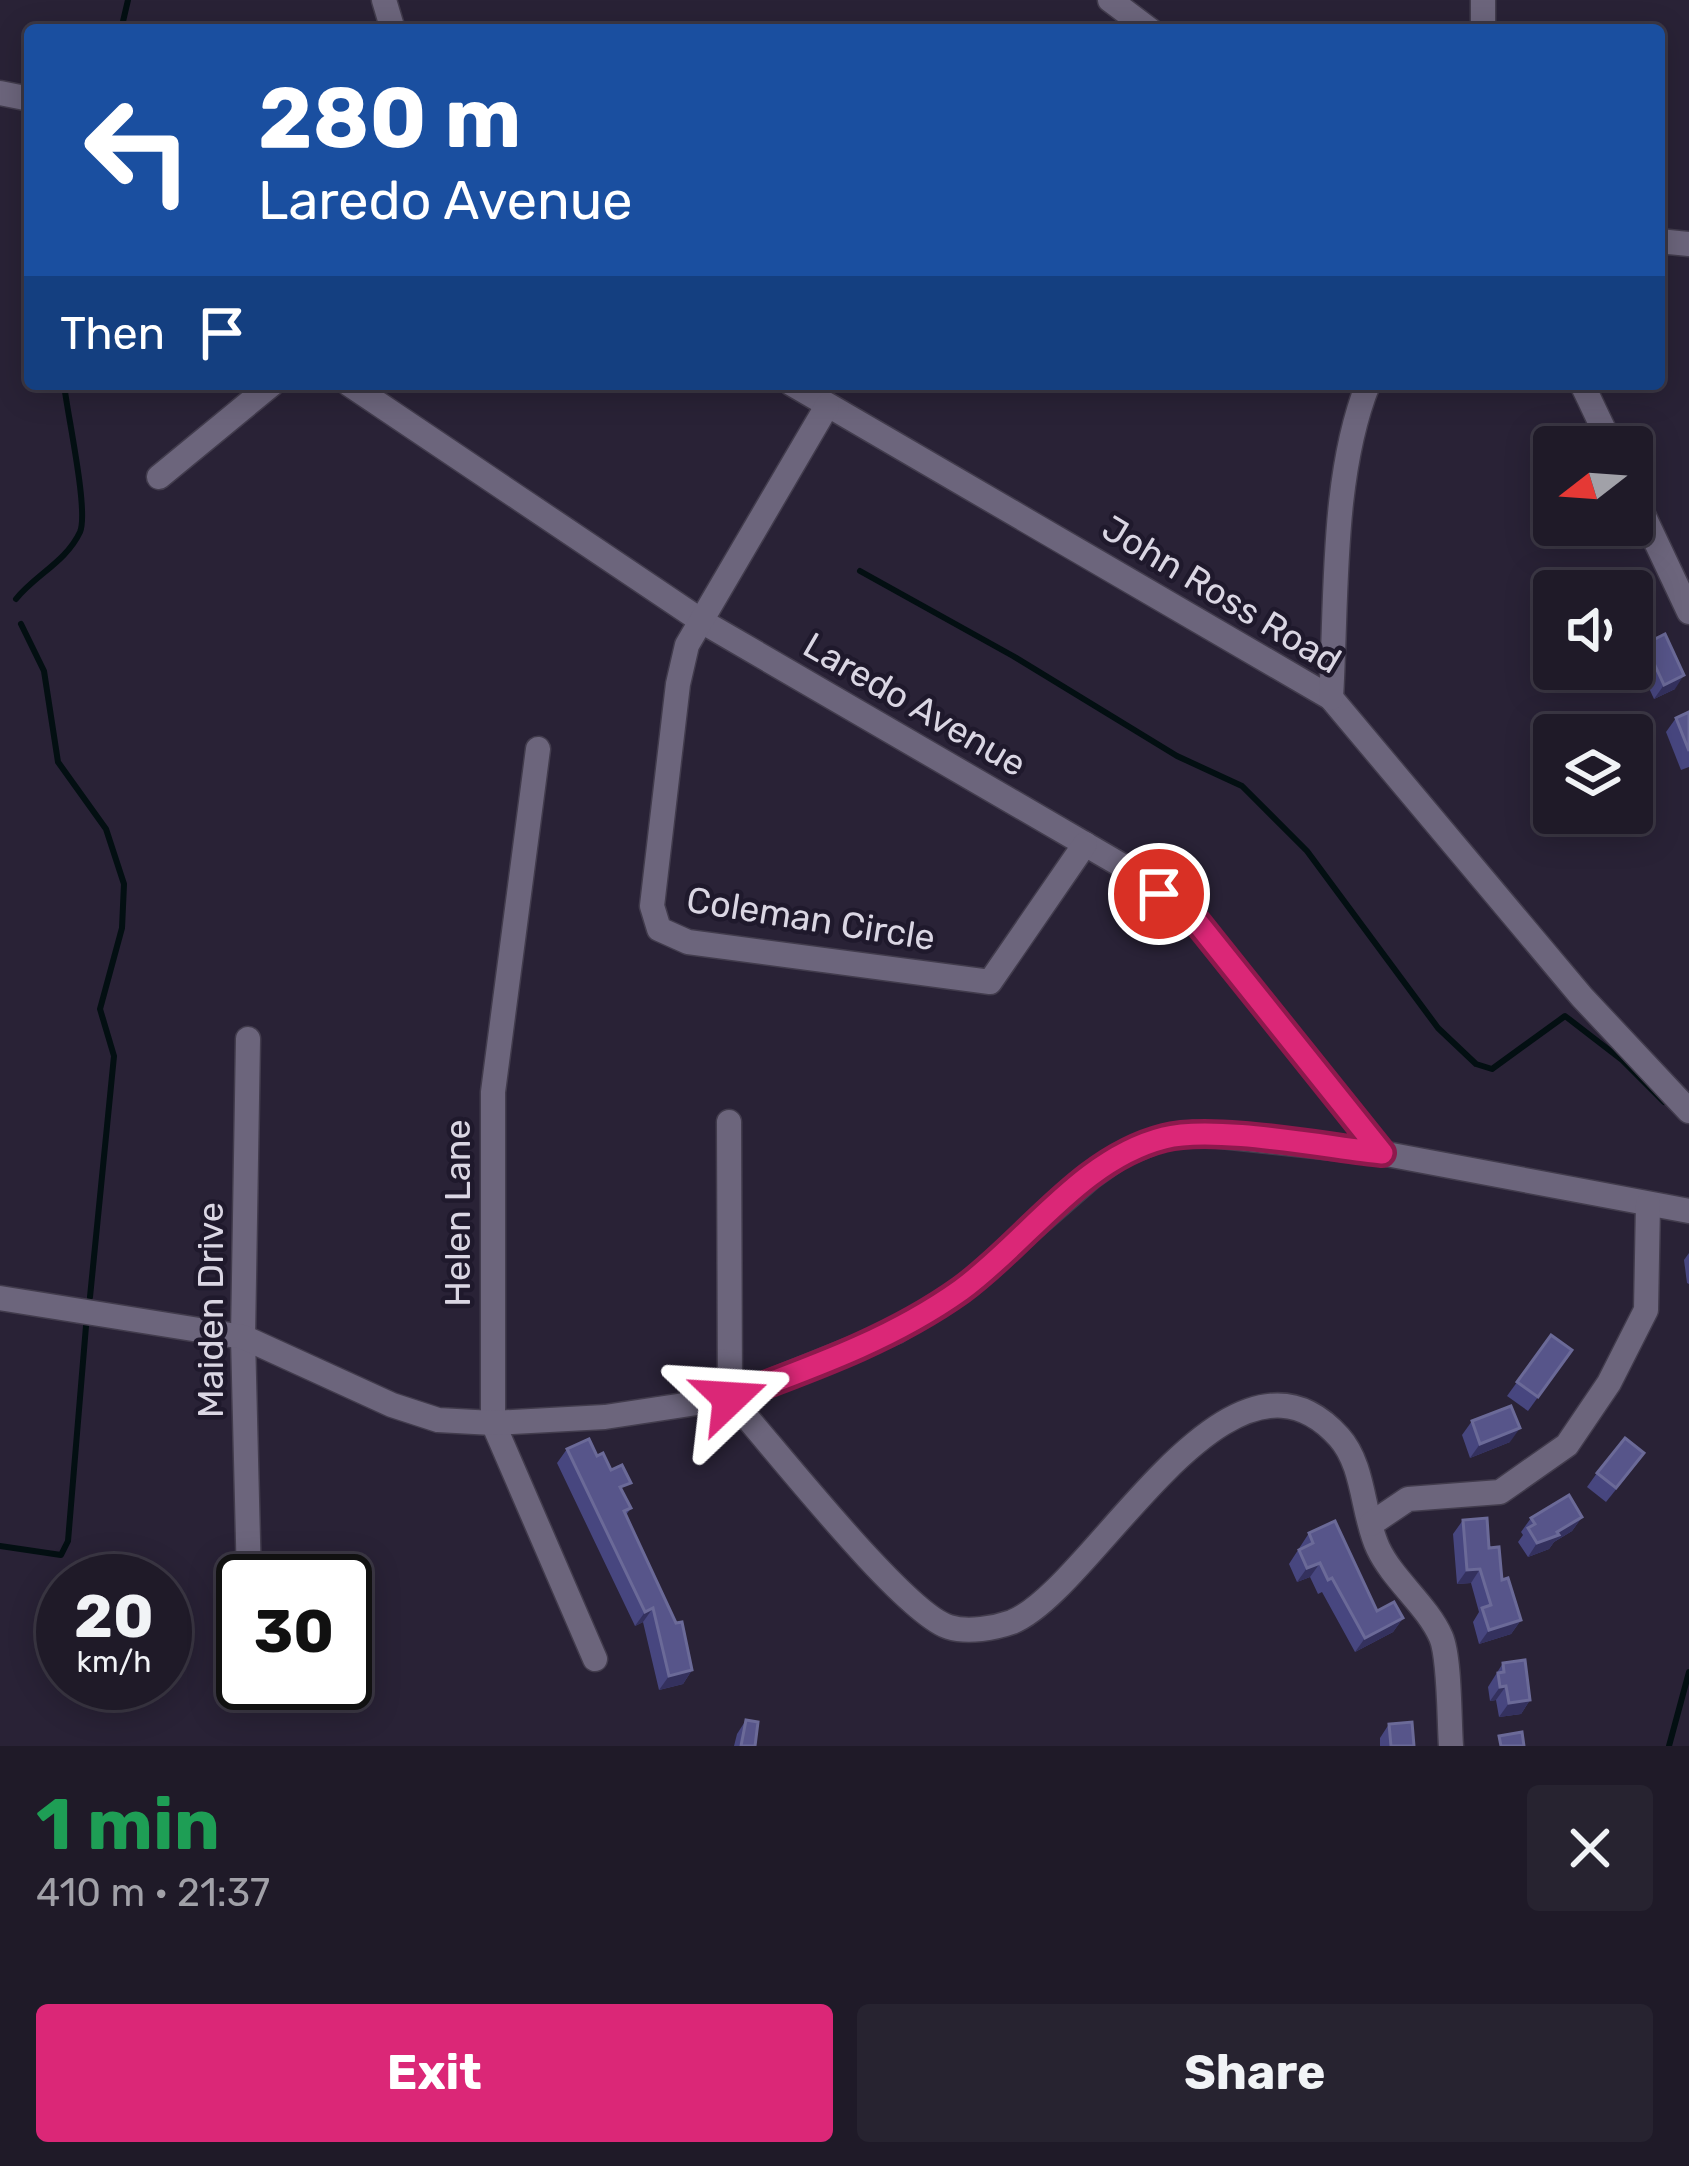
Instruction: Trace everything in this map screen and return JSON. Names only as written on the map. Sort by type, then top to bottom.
[{"type":"street","points":[[1110,0],[1142,24]]},
{"type":"street","points":[[159,477],[265,390]]},
{"type":"street","name":"Laredo Avenue","points":[[358,390],[703,622],[1121,865],[1197,922],[1382,1153]]},
{"type":"street","name":"John Ross Road","points":[[802,390],[1331,698],[1582,997],[1689,1112]]},
{"type":"street","points":[[1331,698],[1344,489],[1353,430],[1366,390]]},
{"type":"street","points":[[1585,390],[1602,426]]},
{"type":"street","name":"Coleman Circle","points":[[827,406],[687,645],[678,684],[652,906],[659,929],[688,942],[990,982],[1084,844]]},
{"type":"street","points":[[1653,535],[1689,613]]},
{"type":"street","name":"Helen Lane","points":[[538,749],[493,1092],[493,1423],[596,1659]]},
{"type":"street","name":"Maiden Drive","points":[[248,1040],[243,1337],[248,1554]]},
{"type":"street","points":[[729,1122],[730,1398],[902,1594],[947,1627],[976,1630],[1014,1621],[1048,1597],[1163,1469],[1237,1416],[1280,1406],[1317,1418],[1342,1440],[1360,1482],[1378,1549],[1442,1639],[1451,1746]]},
{"type":"street","points":[[0,1298],[243,1337],[392,1405],[438,1420],[493,1423],[605,1417],[730,1398],[897,1331],[964,1288],[1091,1177],[1122,1155],[1161,1138],[1193,1133],[1382,1153],[1689,1211]]},
{"type":"street","points":[[1371,1524],[1408,1499],[1500,1492],[1567,1445],[1609,1383],[1646,1310],[1648,1204]]},
{"type":"building","points":[[1665,634],[1684,675],[1664,685],[1653,661],[1653,640]]},
{"type":"building","points":[[1689,712],[1689,751],[1676,718]]},
{"type":"building","points":[[1551,1335],[1572,1350],[1538,1397],[1517,1382]]},
{"type":"building","points":[[1511,1406],[1520,1428],[1480,1444],[1472,1421]]},
{"type":"building","points":[[1625,1438],[1644,1453],[1616,1488],[1597,1473]]},
{"type":"building","points":[[589,1439],[597,1456],[603,1453],[611,1470],[622,1465],[631,1483],[620,1487],[631,1508],[624,1511],[676,1623],[682,1622],[692,1670],[669,1676],[653,1608],[645,1612],[567,1449]]},
{"type":"building","points":[[1569,1495],[1582,1517],[1559,1535],[1537,1543],[1528,1528],[1535,1524],[1531,1518]]},
{"type":"building","points":[[1487,1518],[1489,1548],[1499,1547],[1502,1580],[1508,1578],[1521,1620],[1489,1630],[1482,1608],[1491,1605],[1480,1569],[1467,1570],[1463,1520]]},
{"type":"building","points":[[1335,1521],[1377,1611],[1394,1602],[1403,1618],[1365,1638],[1332,1578],[1328,1580],[1320,1563],[1307,1568],[1299,1550],[1313,1543],[1309,1533]]},
{"type":"building","points":[[1525,1660],[1530,1700],[1509,1703],[1498,1673],[1504,1672],[1503,1663]]},
{"type":"building","points":[[746,1720],[758,1722],[755,1746],[741,1746]]},
{"type":"building","points":[[1412,1722],[1414,1746],[1391,1746],[1389,1724]]},
{"type":"building","points":[[1522,1732],[1524,1746],[1501,1746],[1499,1736]]},
{"type":"waterway","points":[[122,24],[128,0]]},
{"type":"waterway","points":[[16,599],[67,552],[80,532],[80,484],[65,390]]},
{"type":"waterway","points":[[860,571],[1013,656],[1177,756],[1242,786],[1307,851],[1438,1028],[1476,1064],[1492,1069],[1565,1016],[1622,1060],[1664,1102]]},
{"type":"waterway","points":[[21,624],[44,671],[58,762],[106,829],[124,884],[122,928],[100,1009],[114,1056],[90,1297]]},
{"type":"waterway","points":[[0,1546],[61,1555],[68,1541],[86,1326]]},
{"type":"waterway","points":[[1669,1746],[1689,1672]]},
{"type":"route","points":[[730,1398],[897,1331],[964,1288],[1091,1177],[1122,1155],[1161,1138],[1193,1133],[1382,1153],[1197,922],[1159,894]]}]
